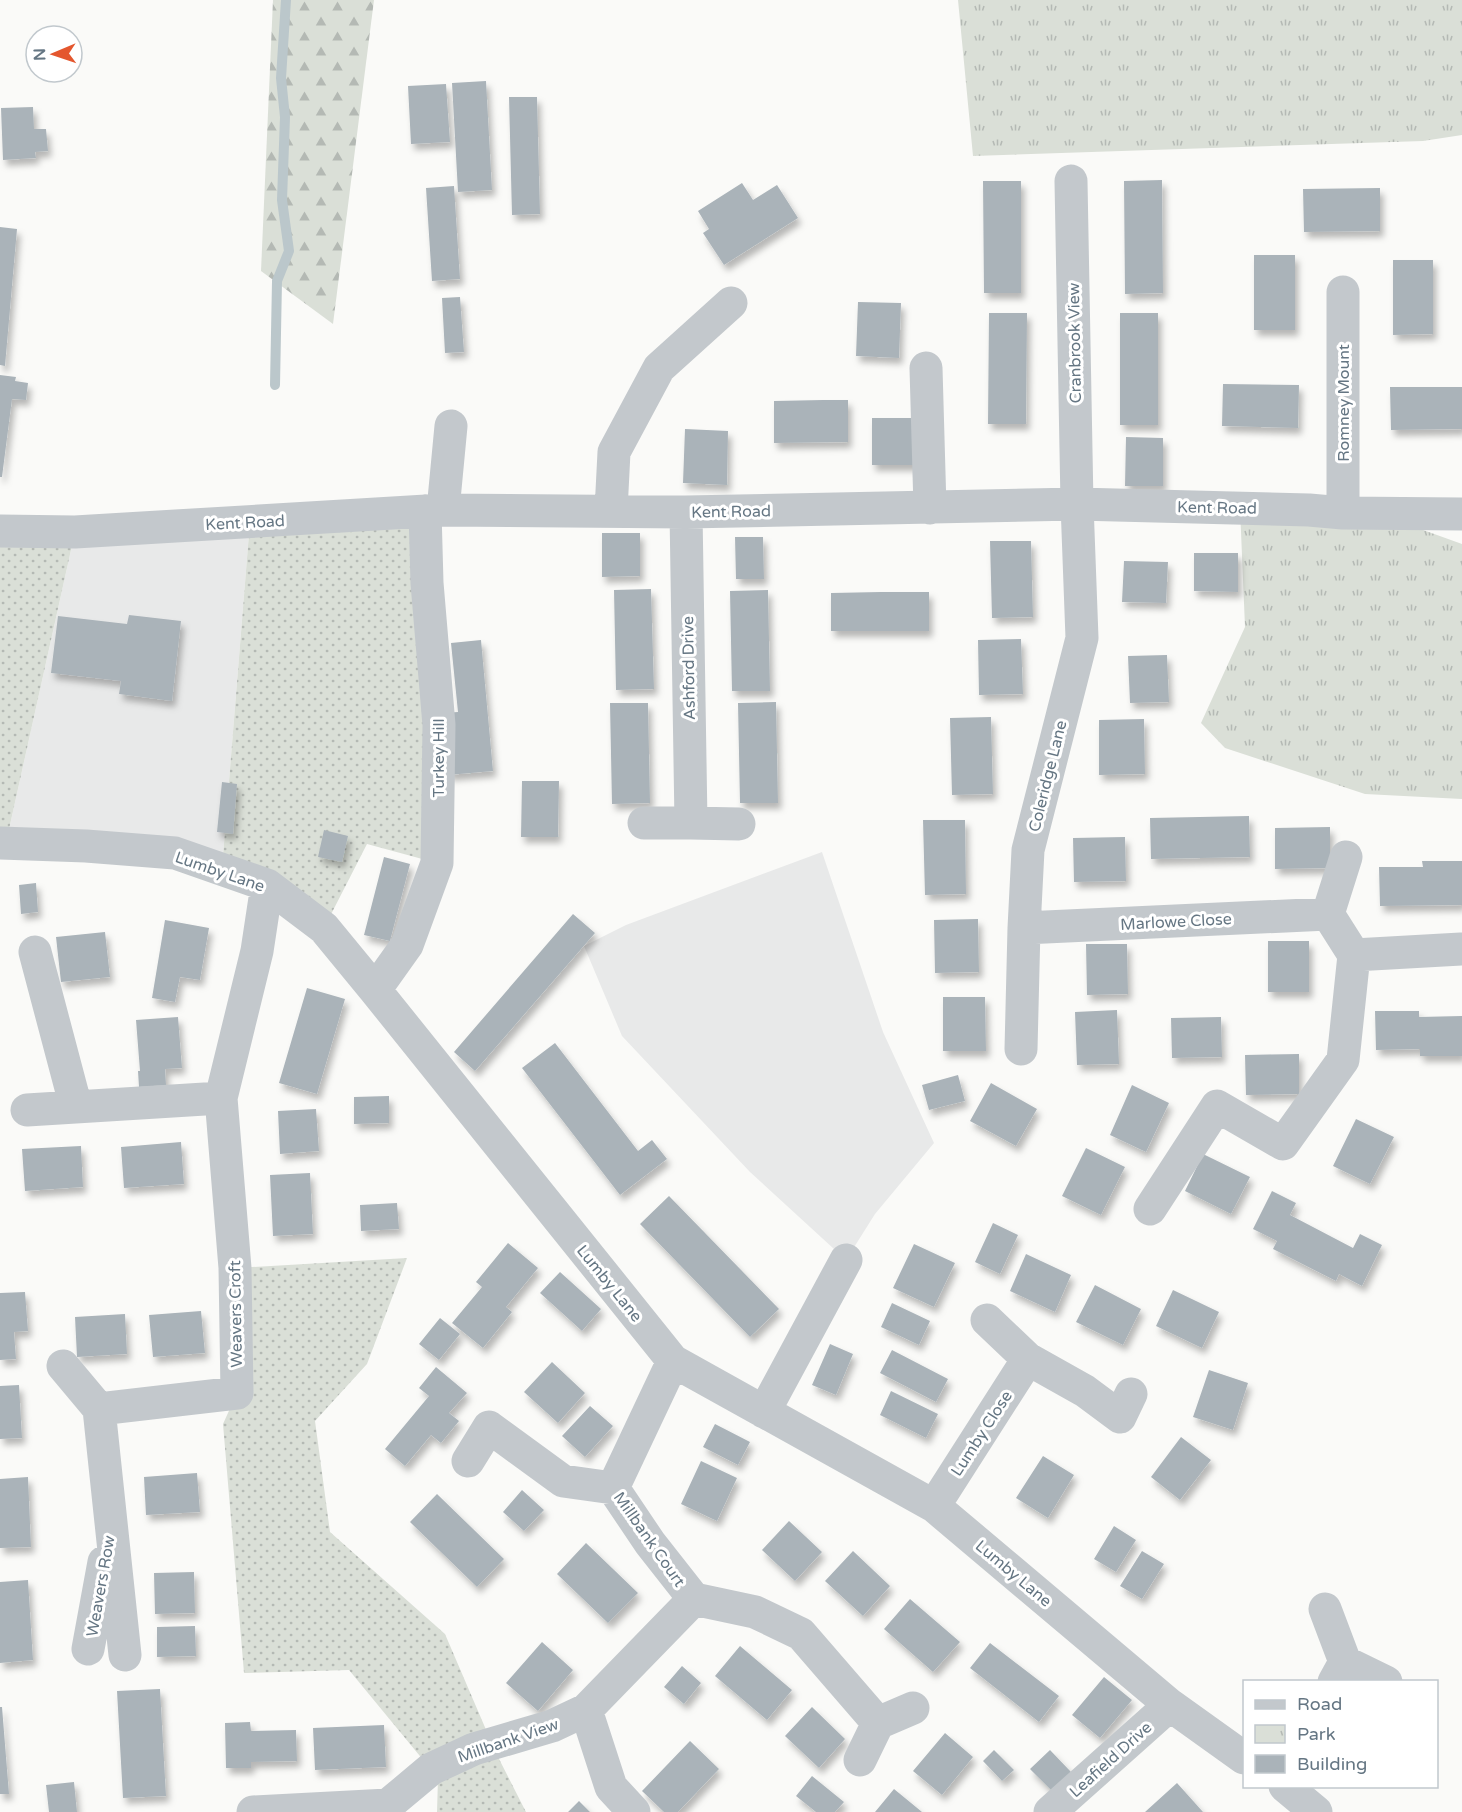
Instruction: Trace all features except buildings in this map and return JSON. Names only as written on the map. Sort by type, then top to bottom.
[{"type":"street","name":"Cranbrook View","points":[[1071,181],[1077,504]]},
{"type":"street","name":"Romney Mount","points":[[1342,292],[1342,513]]},
{"type":"street","points":[[611,511],[614,452],[658,368],[731,303]]},
{"type":"street","points":[[926,368],[930,508]]},
{"type":"street","name":"Turkey Hill","points":[[375,990],[407,945],[437,863],[439,725],[427,583],[434,511],[451,426]]},
{"type":"street","name":"Kent Road","points":[[0,531],[75,532],[434,511],[686,512],[1077,504],[1298,509],[1342,513],[1462,514]]},
{"type":"street","name":"Coleridge Lane","points":[[1021,1049],[1028,850],[1082,638],[1077,504]]},
{"type":"street","name":"Ashford Drive","points":[[686,512],[691,823]]},
{"type":"street","points":[[644,823],[739,824]]},
{"type":"street","name":"Lumby Lane","points":[[0,843],[86,846],[175,853],[267,885],[324,928],[673,1361],[934,1506],[1170,1705],[1243,1757]]},
{"type":"street","points":[[1150,1209],[1217,1106],[1283,1144],[1343,1060],[1354,955],[1328,914],[1346,857]]},
{"type":"street","name":"Weavers Croft","points":[[99,1409],[237,1393],[236,1268],[221,1098],[257,951],[267,885]]},
{"type":"street","name":"Marlowe Close","points":[[1024,928],[1328,914]]},
{"type":"street","points":[[1354,955],[1461,949]]},
{"type":"street","points":[[35,952],[76,1107]]},
{"type":"street","points":[[27,1110],[221,1098]]},
{"type":"street","points":[[764,1412],[846,1260]]},
{"type":"street","points":[[987,1320],[1028,1359],[1085,1391],[1120,1417],[1131,1394]]},
{"type":"street","name":"Lumby Close","points":[[934,1506],[1028,1359]]},
{"type":"street","name":"Millbank Court","points":[[673,1361],[613,1488],[650,1542],[694,1599],[755,1612],[801,1634],[878,1723]]},
{"type":"street","points":[[63,1366],[99,1409],[125,1655]]},
{"type":"street","points":[[468,1461],[489,1427],[563,1481],[613,1488]]},
{"type":"street","name":"Weavers Row","points":[[88,1649],[111,1523]]},
{"type":"street","name":"Millbank View","points":[[253,1812],[389,1808],[431,1769],[474,1749],[552,1726],[586,1710],[694,1599]]},
{"type":"street","points":[[1325,1609],[1339,1672],[1377,1680]]},
{"type":"street","name":"Leafield Drive","points":[[1050,1812],[1170,1705]]},
{"type":"street","points":[[860,1760],[878,1723],[913,1708]]},
{"type":"street","points":[[586,1710],[611,1787],[634,1812]]},
{"type":"street","points":[[1287,1788],[1317,1812]]},
{"type":"shaded area","points":[[250,521],[222,868],[6,843],[75,532]]},
{"type":"shaded area","points":[[822,852],[883,1032],[934,1143],[875,1214],[846,1260],[750,1172],[622,1036],[584,946],[626,925]]},
{"type":"green space","points":[[273,0],[374,0],[333,324],[261,271]]},
{"type":"green space","points":[[958,0],[1462,0],[1462,135],[1423,141],[973,156]]},
{"type":"green space","points":[[1240,508],[1376,513],[1462,544],[1462,799],[1365,794],[1225,748],[1201,723],[1245,627]]},
{"type":"green space","points":[[425,511],[437,863],[367,844],[324,928],[222,868],[250,521]]},
{"type":"green space","points":[[0,531],[75,532],[6,843],[0,843]]},
{"type":"green space","points":[[407,1258],[367,1364],[315,1421],[330,1532],[445,1634],[496,1753],[526,1812],[437,1812],[438,1778],[349,1670],[244,1673],[223,1424],[237,1393],[235,1268]]},
{"type":"waterway","points":[[275,385],[277,281],[289,251],[282,200],[285,117],[281,78],[286,0]]}]
